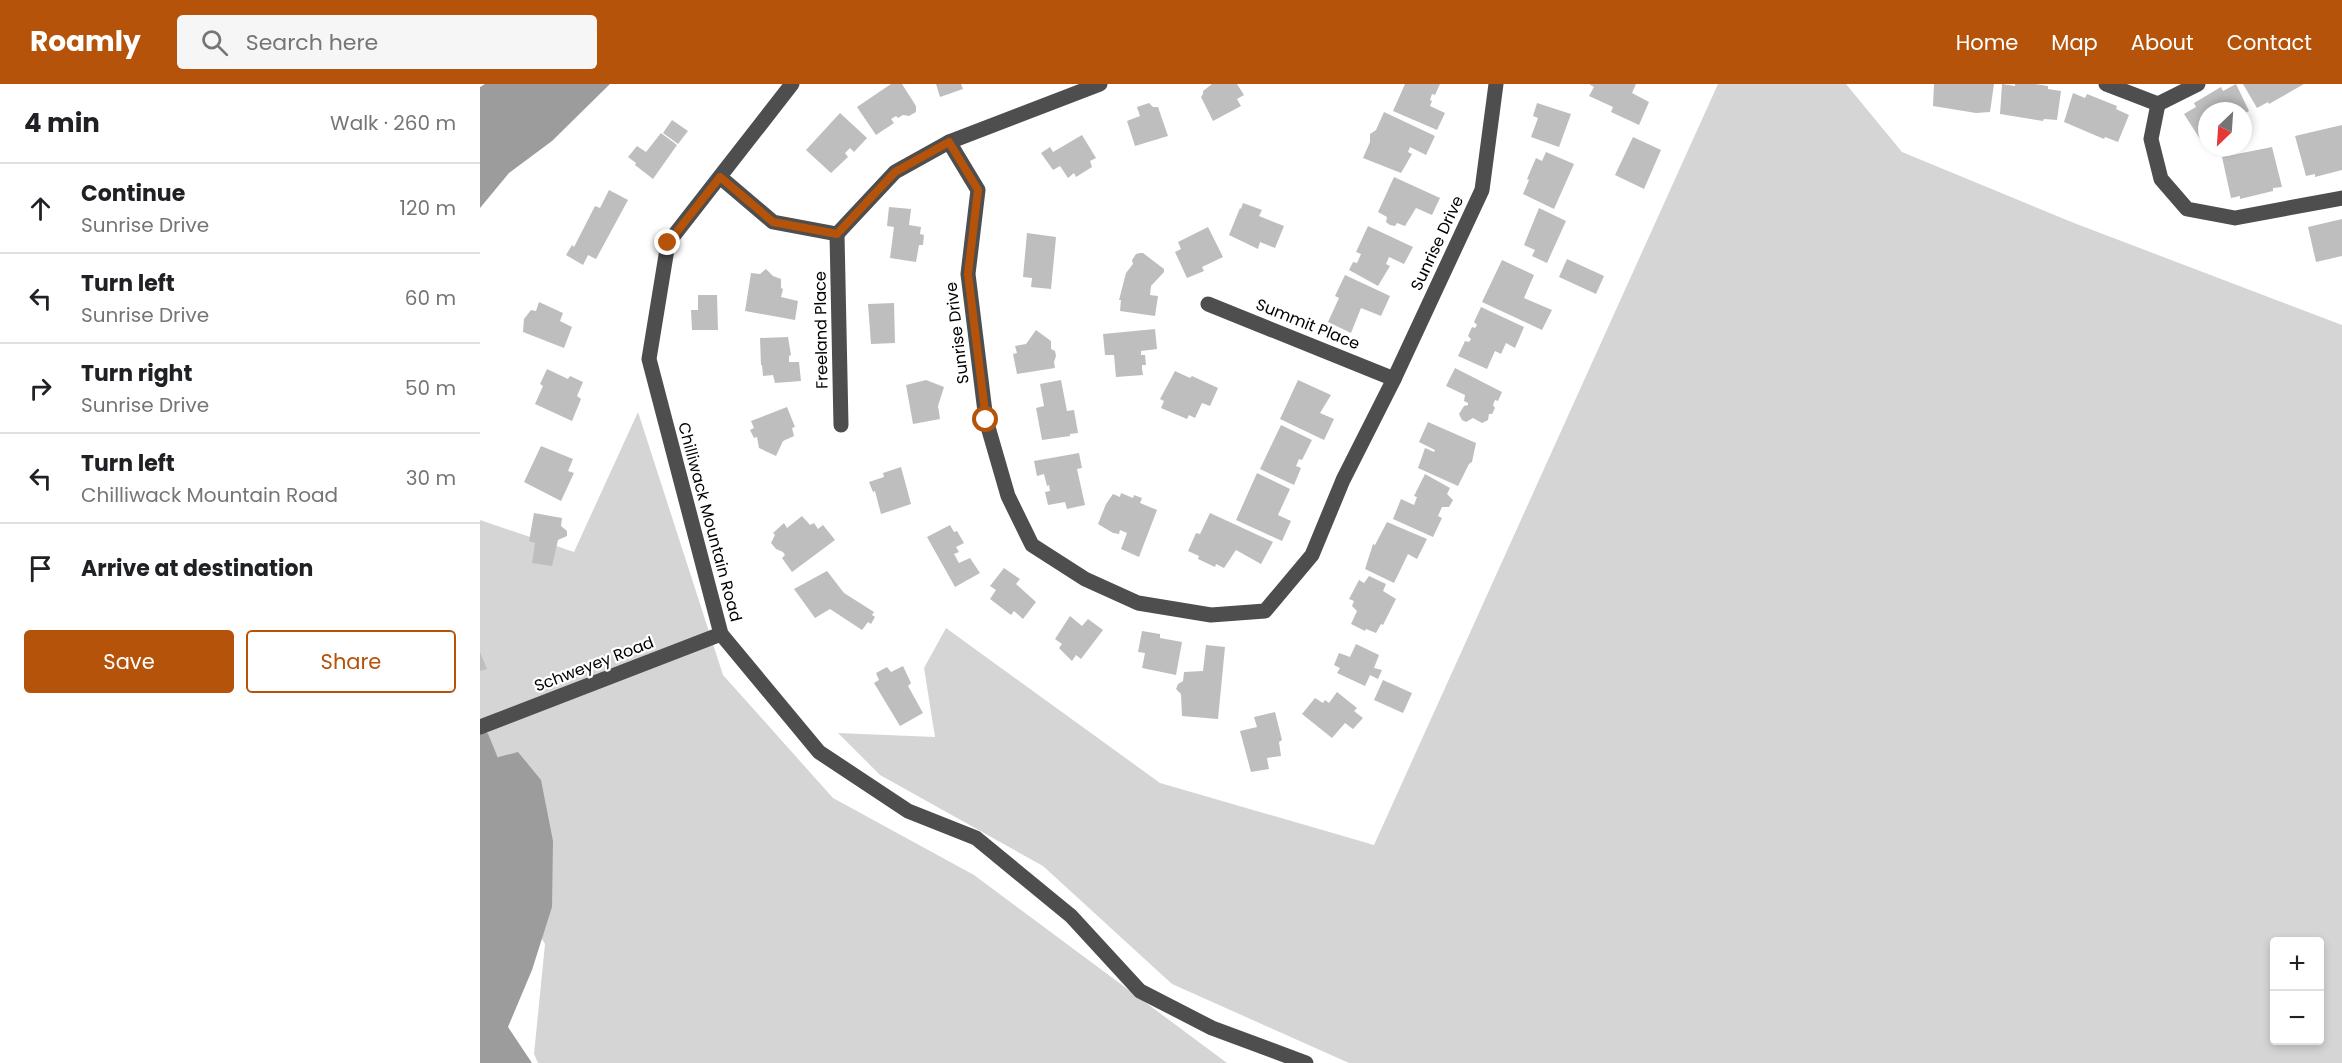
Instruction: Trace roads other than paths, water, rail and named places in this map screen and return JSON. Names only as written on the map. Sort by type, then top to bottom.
[{"type":"street","name":"Chilliwack Mountain Road","points":[[792,84],[668,243],[649,359],[721,634],[819,752],[908,811],[976,838],[1071,916],[1140,991],[1212,1028],[1306,1063]]},
{"type":"street","points":[[720,177],[773,222],[837,234],[895,172],[949,142],[1100,84]]},
{"type":"street","name":"Sunrise Drive","points":[[949,142],[978,190],[968,274],[986,420],[1008,496],[1032,545],[1085,579],[1138,603],[1211,615],[1265,611],[1312,555],[1343,480],[1394,379],[1482,190],[1496,84]]},
{"type":"street","points":[[2106,84],[2158,104],[2198,84]]},
{"type":"street","points":[[2158,104],[2151,139],[2161,179],[2187,209],[2235,218],[2342,198]]},
{"type":"street","name":"Freeland Place","points":[[837,234],[841,425]]},
{"type":"street","name":"Summit Place","points":[[1208,304],[1394,379]]},
{"type":"street","name":"Schweyey Road","points":[[480,728],[721,634]]},
{"type":"waterway","points":[[480,738],[489,760]]}]
